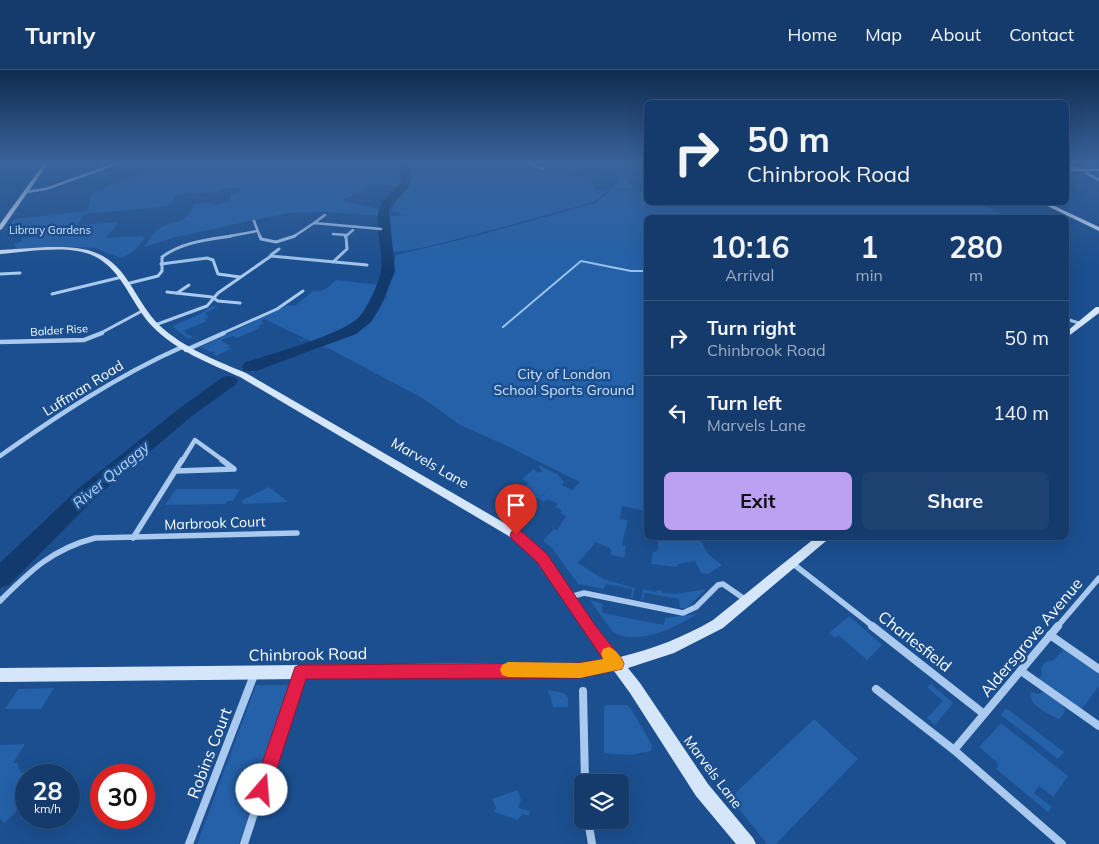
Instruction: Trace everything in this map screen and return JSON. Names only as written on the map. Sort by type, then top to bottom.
[{"type":"street","points":[[0,228],[22,198]]},
{"type":"street","points":[[1047,205],[1069,215]]},
{"type":"street","points":[[254,221],[257,232],[262,240],[278,241],[296,237],[325,215]]},
{"type":"street","points":[[1069,215],[1099,229]]},
{"type":"street","points":[[367,228],[373,222]]},
{"type":"street","points":[[314,223],[381,229]]},
{"type":"street","points":[[333,262],[348,247],[344,238],[352,230]]},
{"type":"street","points":[[126,284],[158,276],[162,271],[162,257],[182,245],[257,232]]},
{"type":"street","points":[[333,234],[347,235]]},
{"type":"street","points":[[156,325],[196,312],[207,306],[218,293],[279,249]]},
{"type":"street","name":"Marvels Lane","points":[[0,252],[67,250],[88,252],[112,263],[142,311],[184,349],[243,376],[516,535],[542,558],[568,598],[635,688],[702,790],[747,844]]},
{"type":"street","points":[[271,256],[367,265]]},
{"type":"street","points":[[161,264],[207,258],[213,260],[218,274],[240,277]]},
{"type":"street","points":[[0,274],[20,273]]},
{"type":"street","points":[[52,294],[122,277]]},
{"type":"street","points":[[176,293],[189,285]]},
{"type":"street","name":"Luffman Road","points":[[0,456],[60,415],[152,360],[184,349],[255,319],[280,307],[303,291]]},
{"type":"street","points":[[167,292],[240,303]]},
{"type":"street","points":[[1069,334],[1099,309]]},
{"type":"street","name":"Balder Rise","points":[[0,342],[90,338],[142,311]]},
{"type":"street","points":[[1069,319],[1082,324]]},
{"type":"street","name":"Marbrook Court","points":[[133,538],[195,440],[234,469],[176,471]]},
{"type":"street","name":"Marbrook Court","points":[[0,601],[43,560],[68,545],[95,538],[297,533]]},
{"type":"street","name":"Chinbrook Road","points":[[0,675],[580,671],[652,655],[699,636],[718,624],[820,540]]},
{"type":"street","name":"Charlesfield","points":[[792,564],[984,714]]},
{"type":"street","name":"Aldersgrove Avenue","points":[[984,714],[1099,578]]},
{"type":"street","points":[[568,598],[584,593],[666,611],[683,612],[696,607],[718,585],[723,584],[746,600]]},
{"type":"street","points":[[1050,636],[1099,669]]},
{"type":"street","points":[[1021,671],[1099,726]]},
{"type":"street","name":"Robins Court","points":[[189,844],[255,672]]},
{"type":"street","points":[[244,844],[300,672]]},
{"type":"street","points":[[876,689],[954,750],[1062,844]]},
{"type":"street","points":[[583,691],[586,774]]},
{"type":"street","points":[[954,750],[984,714]]},
{"type":"street","points":[[590,829],[592,844]]},
{"type":"green space","name":"Library Gardens","points":[[91,198],[175,198],[171,204],[162,207],[85,214],[77,225],[119,222],[106,238],[145,236],[135,249],[121,258],[95,248],[14,249],[16,247],[14,244],[22,241],[20,239],[35,236],[28,234],[31,233],[28,231],[5,230],[14,219],[87,211]]},
{"type":"green space","points":[[230,198],[347,198],[342,201],[384,210],[392,216],[406,215],[392,211],[397,198],[598,198],[593,202],[478,234],[408,250],[389,252],[384,211],[380,216],[322,212],[288,213],[176,237],[144,247],[157,230],[189,215],[193,204],[212,202],[212,205],[230,202]]},
{"type":"green space","name":"City of London School Sports Ground","points":[[602,198],[644,198],[644,205],[983,205],[1004,215],[644,215],[644,511],[622,506],[620,519],[628,520],[622,543],[623,546],[626,546],[624,558],[610,554],[612,552],[610,548],[596,542],[578,563],[603,579],[635,588],[633,598],[631,598],[632,589],[606,584],[604,589],[578,584],[552,548],[543,541],[554,529],[557,530],[566,516],[560,513],[562,510],[555,507],[558,504],[547,499],[544,502],[539,499],[546,495],[543,495],[554,484],[538,499],[522,491],[530,481],[528,483],[522,479],[534,469],[538,473],[542,471],[538,465],[557,474],[564,482],[562,485],[572,490],[580,482],[460,425],[424,399],[328,348],[322,347],[252,372],[249,369],[353,332],[368,320],[371,320],[386,297],[396,255],[480,235],[596,203]]},
{"type":"green space","points":[[336,280],[380,285],[377,298],[365,317],[357,324],[338,334],[315,343],[306,339],[301,341],[297,338],[302,340],[304,338],[264,319],[261,321],[264,323],[258,326],[260,328],[237,338],[233,336],[220,340],[230,346],[226,348],[232,348],[216,356],[213,354],[215,352],[212,353],[215,351],[210,352],[205,349],[215,344],[204,349],[201,347],[288,305],[295,306],[313,291],[323,290]]},
{"type":"green space","points":[[213,306],[218,307],[205,313],[209,317],[204,320],[207,321],[183,331],[186,331],[185,333],[193,337],[188,339],[172,326],[198,315]]},
{"type":"green space","points":[[269,487],[288,502],[243,504],[242,500]]},
{"type":"green space","points":[[176,489],[239,490],[233,501],[227,501],[226,504],[165,505]]},
{"type":"green space","points":[[658,540],[700,540],[708,554],[722,565],[708,574],[701,573],[695,561],[677,564],[678,567],[651,564],[653,552],[656,552]]},
{"type":"green space","points":[[643,589],[677,594],[706,589],[687,608],[680,608],[679,599],[645,593],[643,600],[641,600]]},
{"type":"green space","points":[[590,600],[603,604],[602,613],[664,625],[665,618],[697,614],[678,625],[655,634],[643,637],[621,636],[612,631]]},
{"type":"green space","points":[[849,616],[882,645],[867,660],[838,635],[835,638],[829,633]]},
{"type":"green space","points":[[1064,649],[1099,673],[1099,686],[1081,710],[1038,679],[1042,675],[1041,669],[1045,662],[1054,660]]},
{"type":"green space","points":[[931,684],[953,703],[935,725],[927,718],[943,701],[927,687]]},
{"type":"green space","points":[[256,685],[291,685],[239,844],[197,844]]},
{"type":"green space","points":[[54,688],[41,709],[5,709],[18,689]]},
{"type":"green space","points":[[548,690],[564,693],[568,698],[568,707],[553,707]]},
{"type":"green space","points":[[1031,692],[1037,694],[1044,692],[1061,704],[1065,709],[1064,713],[1059,719],[1045,712],[1032,701]]},
{"type":"green space","points":[[627,705],[631,709],[652,745],[651,751],[630,755],[604,753],[604,706]]},
{"type":"green space","points":[[1006,708],[1064,752],[1058,759],[1001,715]]},
{"type":"green space","points":[[814,719],[858,759],[776,844],[767,844],[730,798]]},
{"type":"green space","points":[[1001,723],[1068,776],[1053,797],[1039,786],[1034,793],[1052,807],[1048,812],[996,769],[999,764],[979,747]]},
{"type":"green space","points":[[25,744],[13,763],[18,764],[15,764],[15,813],[4,823],[0,818],[0,745]]},
{"type":"green space","points":[[518,790],[521,800],[518,808],[530,811],[529,816],[522,814],[518,820],[494,812],[496,808],[492,799]]},
{"type":"waterway","name":"River Quaggy","points":[[250,367],[351,331],[366,319],[374,306],[388,271],[384,210],[392,198]]},
{"type":"waterway","points":[[503,327],[581,261],[631,271],[644,271]]},
{"type":"waterway","name":"River Quaggy","points":[[379,294],[383,296]]},
{"type":"waterway","name":"River Quaggy","points":[[0,578],[87,493],[186,412],[229,381]]},
{"type":"slow traffic","points":[[508,670],[580,671],[616,664],[609,654]]},
{"type":"route","points":[[262,790],[300,672],[580,671],[616,664],[542,558],[516,535]]}]
